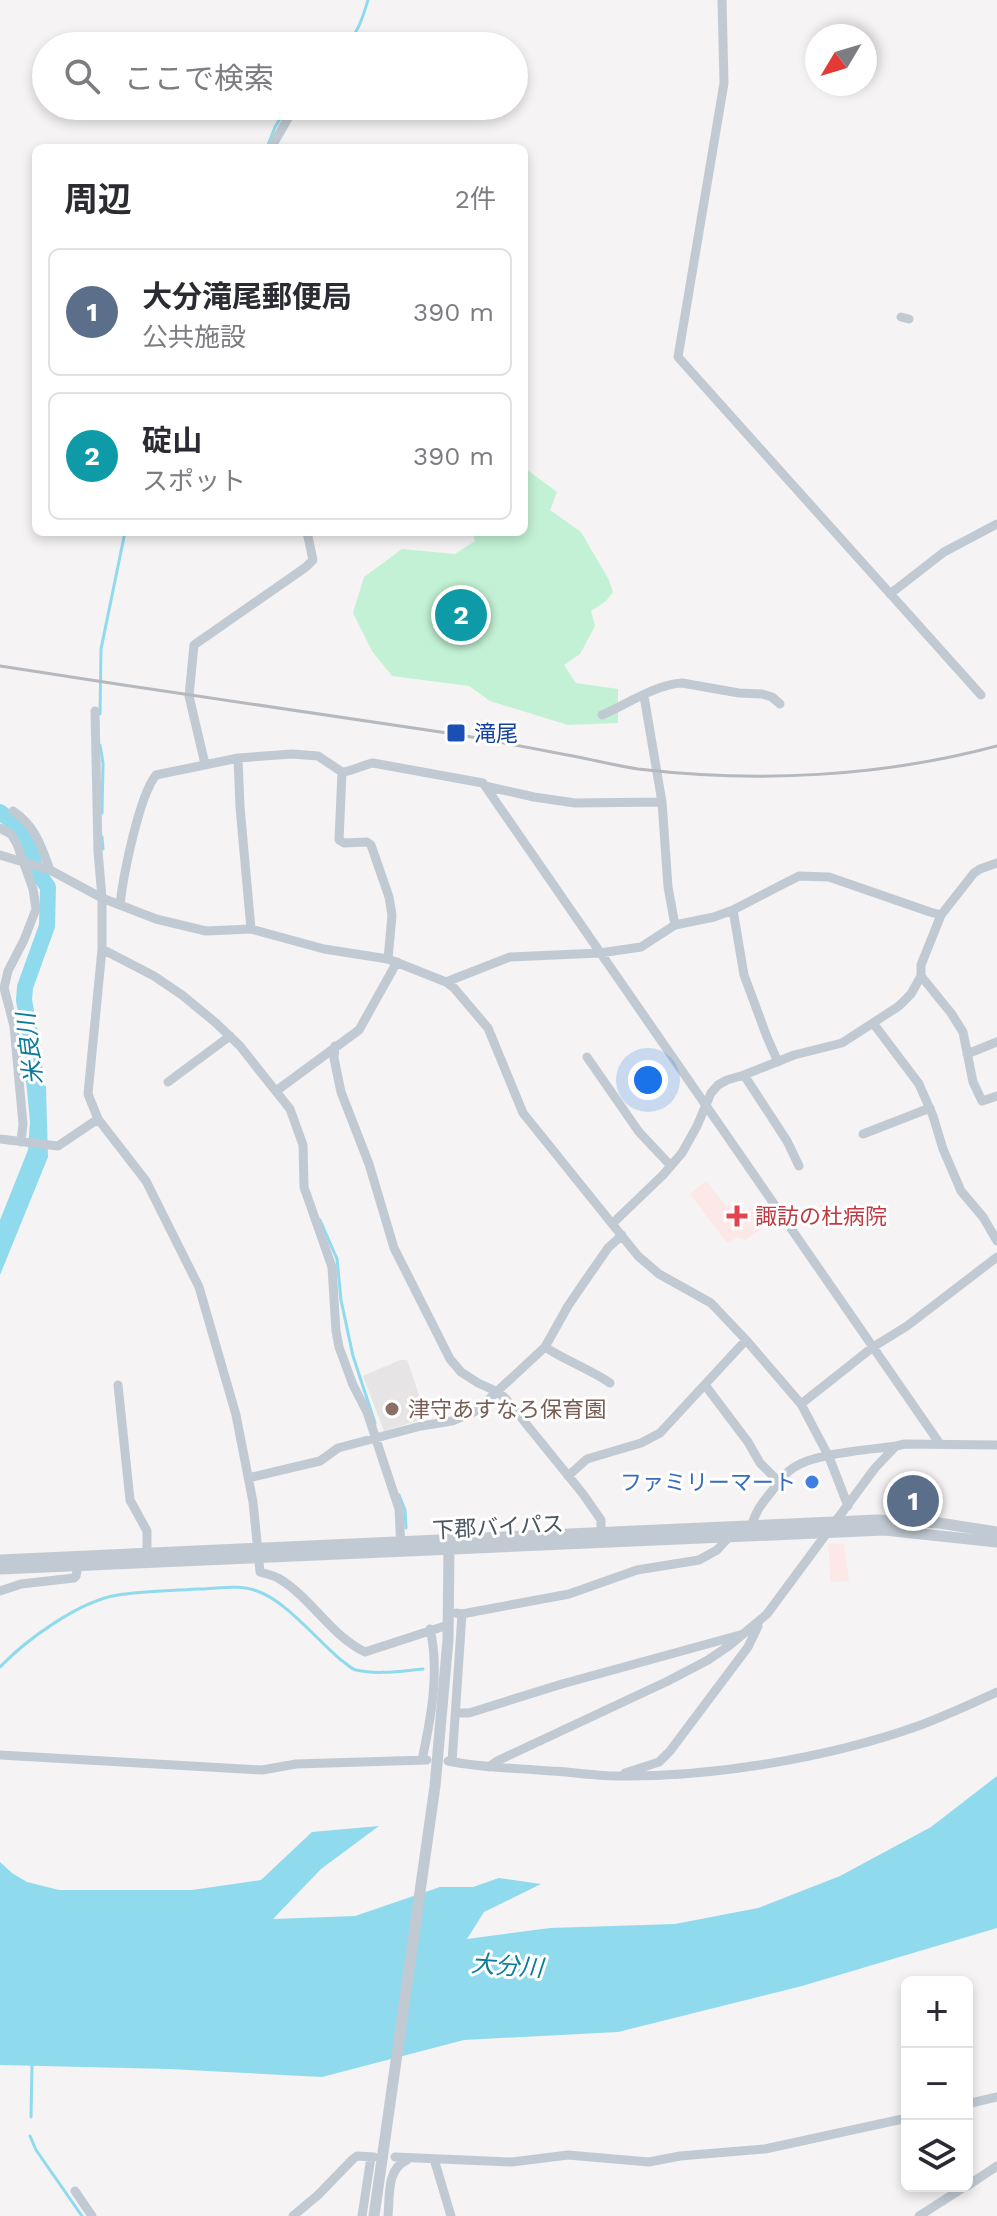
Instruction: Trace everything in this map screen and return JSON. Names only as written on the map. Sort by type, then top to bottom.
[{"type":"street","points":[[722,0],[724,83],[678,357],[981,695]]},
{"type":"street","points":[[273,144],[287,120]]},
{"type":"street","points":[[890,594],[944,552],[997,524]]},
{"type":"street","points":[[205,764],[189,696],[194,645],[306,567],[313,560],[308,536]]},
{"type":"street","points":[[602,715],[674,683],[762,694],[780,704]]},
{"type":"street","points":[[644,696],[662,802],[668,887],[675,925]]},
{"type":"street","points":[[95,711],[102,949],[88,1094],[98,1119],[146,1181],[199,1287],[236,1415],[256,1526],[260,1572],[277,1578],[295,1591],[352,1646],[365,1652],[430,1629],[453,1617],[569,1594],[637,1570],[699,1560],[717,1550],[729,1537]]},
{"type":"street","points":[[120,905],[123,876],[149,784],[156,775],[238,758],[292,754],[318,756],[342,772],[379,764],[483,783],[940,1444]]},
{"type":"street","points":[[238,758],[251,929]]},
{"type":"street","points":[[276,1091],[359,1030],[392,961],[389,897],[371,845],[339,840],[342,772]]},
{"type":"street","points":[[485,786],[575,803],[662,802]]},
{"type":"street","points":[[13,811],[28,821],[50,870]]},
{"type":"street","points":[[0,828],[11,834],[17,844],[33,889],[36,909],[8,971],[4,988],[15,1037],[23,1124],[21,1142]]},
{"type":"street","points":[[0,855],[50,870],[102,898],[156,919],[206,931],[251,929],[324,949],[392,961],[454,988],[488,1028],[523,1113],[638,1256],[659,1274],[711,1303],[801,1404],[829,1457],[848,1506]]},
{"type":"street","points":[[613,1223],[682,1153],[711,1093],[718,1085],[794,1055],[842,1043],[899,1006],[911,994],[921,976],[921,965],[941,915],[974,873],[997,863]]},
{"type":"street","points":[[446,982],[510,957],[600,953],[641,947],[675,925],[733,910],[799,876],[829,877],[941,915]]},
{"type":"street","points":[[733,910],[744,975],[778,1062]]},
{"type":"street","points":[[102,949],[154,976],[182,995],[230,1036],[290,1109],[303,1145],[304,1187],[332,1267],[339,1347],[353,1385],[379,1437],[399,1509],[401,1546]]},
{"type":"street","points":[[921,976],[963,1032],[973,1082],[982,1101],[997,1096]]},
{"type":"street","points":[[873,1023],[919,1084],[961,1191],[983,1217],[997,1241]]},
{"type":"street","points":[[168,1082],[230,1036]]},
{"type":"street","points":[[967,1054],[997,1042]]},
{"type":"street","points":[[335,1046],[334,1058],[341,1092],[369,1164],[400,1264],[450,1359],[461,1372],[498,1392],[601,1520],[601,1537]]},
{"type":"street","points":[[587,1057],[639,1132],[671,1166]]},
{"type":"street","points":[[744,1075],[787,1141],[799,1166]]},
{"type":"street","points":[[863,1134],[930,1108]]},
{"type":"street","points":[[0,1139],[58,1146],[98,1119]]},
{"type":"street","points":[[248,1478],[320,1461],[338,1448],[465,1417],[476,1411],[545,1347],[585,1281],[608,1248],[622,1235]]},
{"type":"street","points":[[801,1404],[997,1257]]},
{"type":"street","points":[[568,1476],[587,1459],[641,1443],[660,1433],[746,1340]]},
{"type":"street","points":[[545,1347],[610,1383]]},
{"type":"street","points":[[118,1385],[130,1500],[147,1531],[147,1553]]},
{"type":"street","points":[[705,1385],[760,1463],[779,1482]]},
{"type":"street","points":[[751,1531],[757,1510],[790,1470],[800,1464],[900,1444],[997,1445]]},
{"type":"street","points":[[489,1767],[695,1667],[744,1635],[787,1590],[875,1468],[896,1446]]},
{"type":"street","points":[[601,1537],[729,1537],[751,1531],[836,1521],[906,1521],[997,1532]]},
{"type":"street","points":[[0,1569],[258,1553],[751,1531],[828,1533],[884,1530],[997,1542]]},
{"type":"street","points":[[449,1544],[456,1713],[450,1762],[619,1776],[744,1767],[874,1740],[920,1725],[997,1692]]},
{"type":"street","points":[[0,1560],[147,1553],[258,1553]]},
{"type":"street","points":[[0,1591],[21,1584],[74,1578],[78,1566]]},
{"type":"street","points":[[374,2216],[433,1793],[453,1617]]},
{"type":"street","points":[[619,1776],[659,1762],[670,1751],[748,1647],[762,1619]]},
{"type":"street","points":[[0,1755],[262,1770],[296,1764],[424,1760],[434,1666],[430,1629]]},
{"type":"street","points":[[456,1713],[469,1713],[562,1684],[744,1635]]},
{"type":"street","points":[[973,2103],[997,2097]]},
{"type":"street","points":[[395,2157],[512,2162],[568,2155],[649,2162],[680,2156],[765,2149],[901,2119]]},
{"type":"street","points":[[293,2216],[357,2156],[373,2157],[362,2216]]},
{"type":"street","points":[[388,2216],[393,2171],[400,2163],[414,2158]]},
{"type":"street","points":[[434,2159],[451,2216]]},
{"type":"street","points":[[973,2182],[997,2166]]},
{"type":"street","points":[[75,2191],[92,2216]]},
{"type":"street","points":[[919,2216],[957,2192]]},
{"type":"shaded area","name":"諏訪の杜病院","points":[[706,1181],[726,1206],[737,1201],[745,1210],[758,1204],[771,1222],[745,1240],[738,1237],[727,1243],[690,1194]]},
{"type":"shaded area","points":[[407,1360],[427,1418],[384,1431],[363,1376]]},
{"type":"shaded area","points":[[828,1543],[844,1544],[849,1581],[831,1582]]},
{"type":"green space","points":[[528,470],[557,492],[550,510],[581,532],[613,592],[591,611],[595,626],[580,654],[564,665],[576,683],[618,689],[618,723],[568,725],[490,701],[469,686],[392,676],[372,651],[353,613],[364,577],[402,549],[455,554],[475,541],[473,536],[528,536]]},
{"type":"water","points":[[24,1059],[46,1087],[48,1157],[0,1275],[0,1220],[28,1150],[30,1122]]},
{"type":"water","name":"大分川","points":[[997,1776],[997,1928],[802,1986],[618,2032],[464,2040],[322,2077],[0,2065],[0,1862],[27,1882],[59,1890],[192,1890],[261,1880],[312,1832],[379,1826],[321,1869],[273,1919],[355,1916],[440,1887],[473,1887],[499,1878],[541,1884],[484,1912],[467,1939],[550,1928],[675,1924],[758,1908],[840,1876],[931,1827]]},
{"type":"waterway","points":[[355,32],[368,0]]},
{"type":"waterway","points":[[268,144],[279,120]]},
{"type":"waterway","points":[[100,714],[101,649],[124,536]]},
{"type":"waterway","points":[[100,745],[103,763],[102,813]]},
{"type":"waterway","name":"米良川","points":[[0,812],[21,828],[32,851],[35,869],[48,887],[47,926],[25,987],[24,1000],[33,1050],[36,1092]]},
{"type":"waterway","points":[[102,837],[103,849]]},
{"type":"waterway","points":[[320,1220],[337,1259],[341,1300],[353,1356],[375,1423]]},
{"type":"waterway","points":[[399,1495],[405,1510],[406,1528]]},
{"type":"waterway","points":[[0,1667],[54,1623],[103,1599],[137,1593],[235,1587],[257,1591],[279,1603],[354,1669],[381,1672],[423,1669]]},
{"type":"waterway","points":[[31,2117],[32,2066]]},
{"type":"waterway","points":[[30,2136],[36,2150],[82,2216]]},
{"type":"railway","points":[[0,666],[454,734],[630,768],[683,773],[773,776],[864,771],[909,765],[997,746]]},
{"type":"place","name":"碇山","points":[[461,615]]},
{"type":"place","name":"滝尾","points":[[456,733]]},
{"type":"place","name":"諏訪の杜病院","points":[[737,1216]]},
{"type":"place","name":"津守あすなろ保育園","points":[[392,1409]]},
{"type":"place","name":"ファミリーマート","points":[[812,1482]]},
{"type":"place","name":"大分滝尾郵便局","points":[[913,1501]]}]
